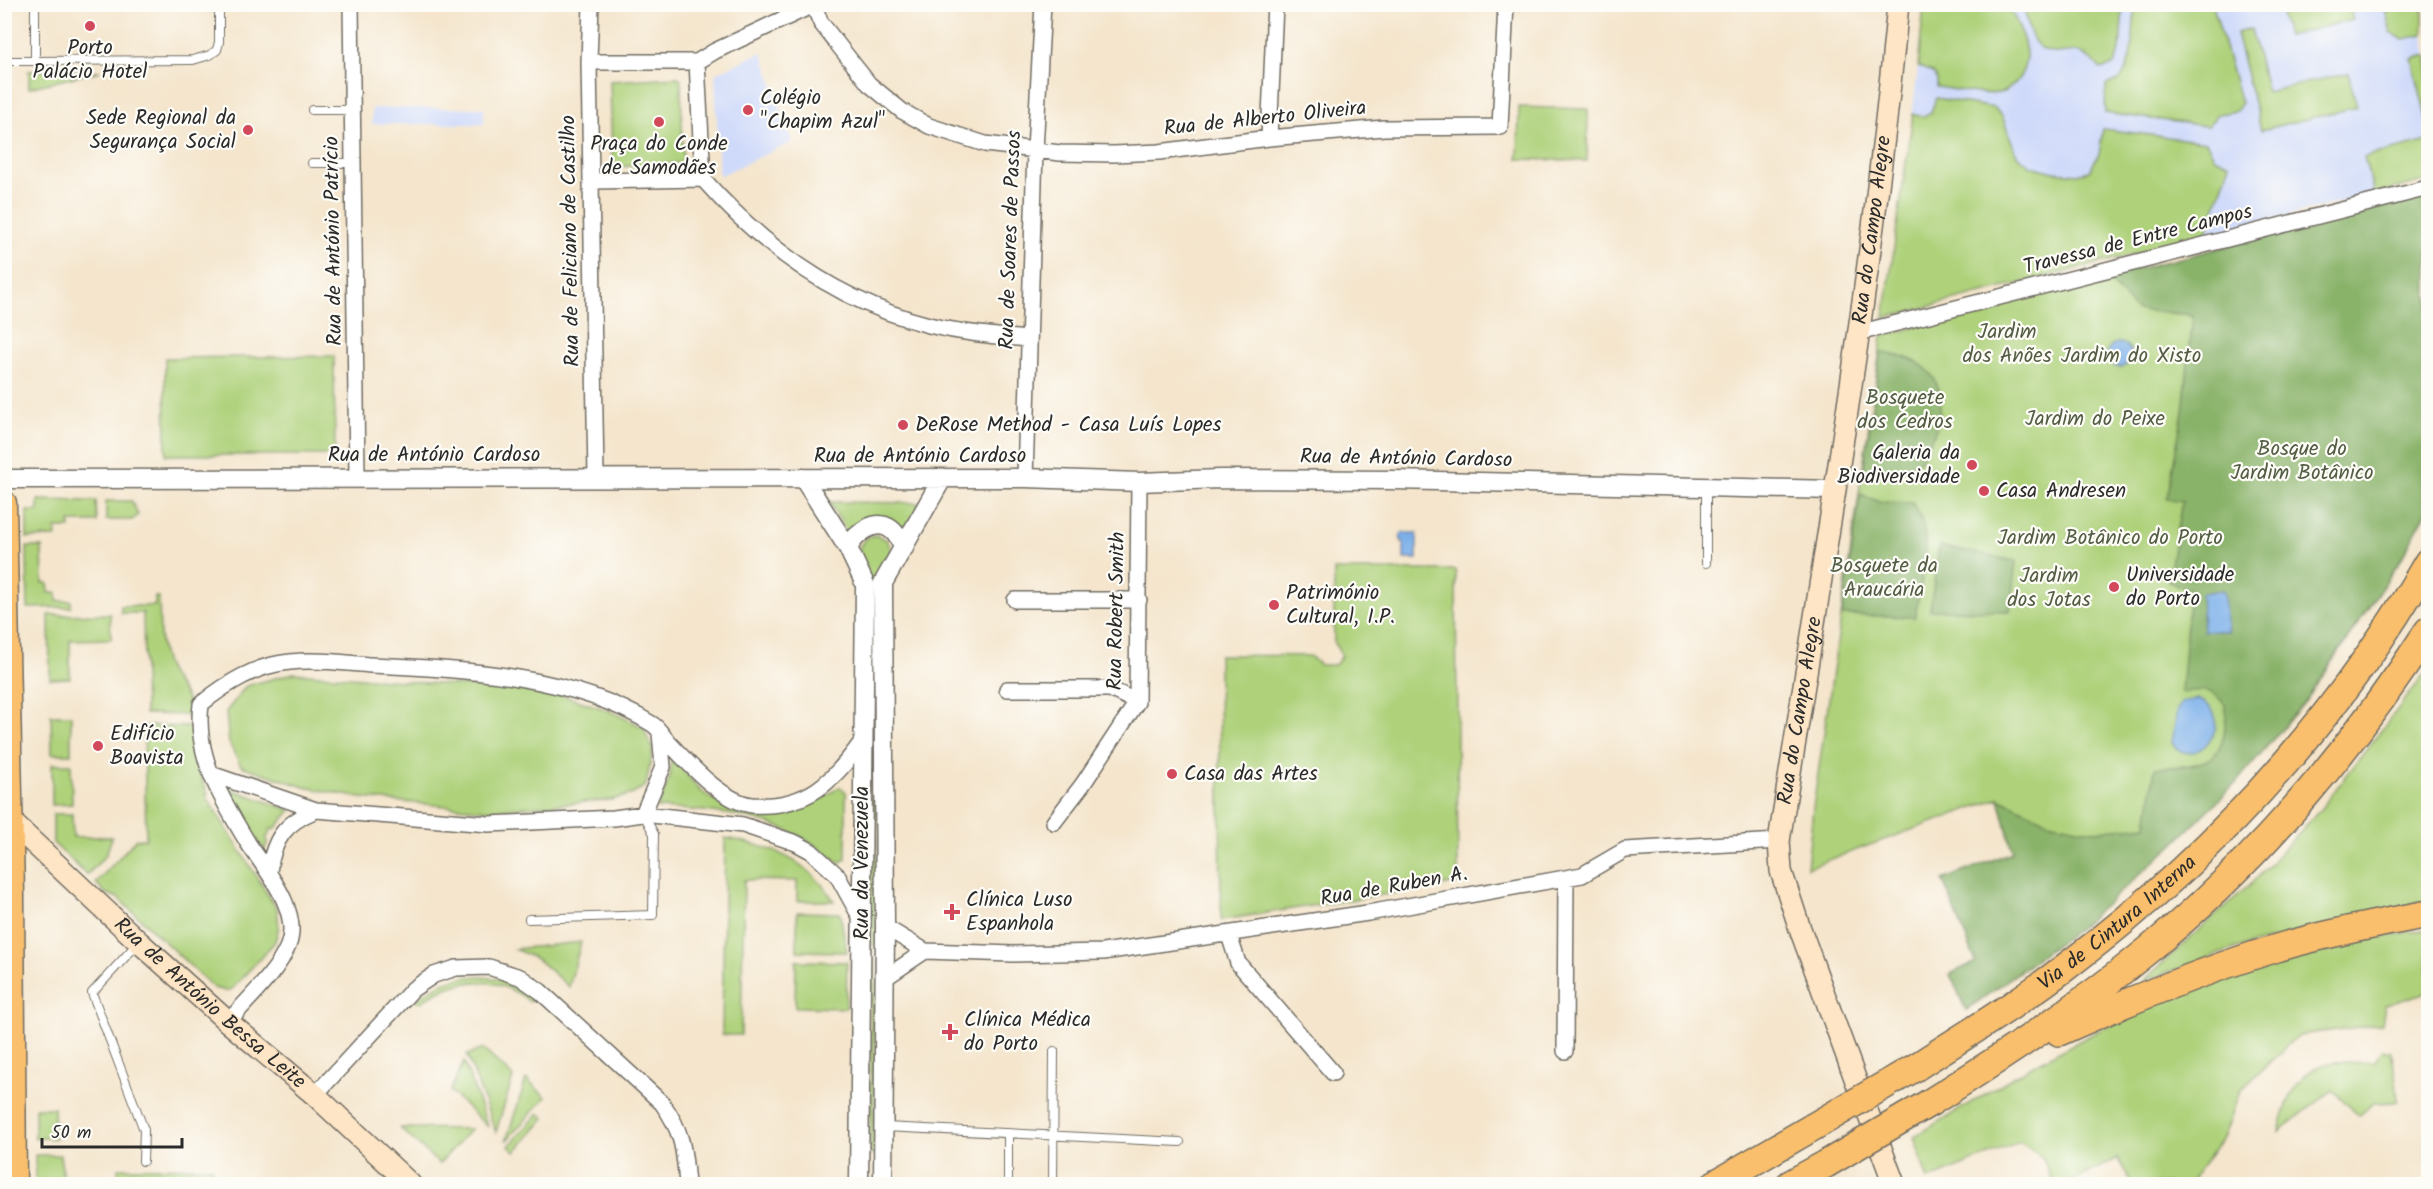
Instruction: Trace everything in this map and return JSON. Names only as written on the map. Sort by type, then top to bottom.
[{"type":"highway","name":"Via de Cintura Interna","points":[[1715,1185],[1916,1067],[2022,999],[2067,967],[2152,897],[2233,820],[2299,748],[2333,705],[2428,562]]},
{"type":"highway","name":"Via de Cintura Interna","points":[[1790,1185],[2001,1058],[2052,1023],[2148,950],[2263,842],[2295,807],[2365,723],[2428,631]]},
{"type":"highway","points":[[2001,1058],[2114,1007],[2217,967],[2351,929],[2428,914]]},
{"type":"main road","name":"Rua do Campo Alegre","points":[[1894,1185],[1799,926],[1781,871],[1779,841],[1858,333],[1890,88],[1898,4]]},
{"type":"main road","points":[[4,503],[14,1185]]},
{"type":"main road","name":"Rua de António Bessa Leite","points":[[7,818],[139,942],[228,1022],[315,1095],[410,1185]]},
{"type":"street","name":"Rua de António Patrício","points":[[351,4],[357,477]]},
{"type":"street","name":"Rua de Feliciano de Castilho","points":[[591,4],[589,62],[593,181],[596,477]]},
{"type":"street","name":"Rua de Soares de Passos","points":[[1025,478],[1035,150],[1043,4]]},
{"type":"street","points":[[1269,138],[1275,4]]},
{"type":"street","name":"Rua de Alberto Oliveira","points":[[813,5],[821,23],[869,84],[902,111],[929,126],[985,144],[1035,150],[1114,154],[1159,152],[1269,138],[1384,128],[1500,127],[1506,4]]},
{"type":"street","points":[[589,62],[697,62],[715,51],[813,5]]},
{"type":"street","points":[[697,62],[703,179],[735,215],[775,250],[818,280],[887,311],[929,325],[1028,339]]},
{"type":"street","points":[[593,181],[703,179]]},
{"type":"street","name":"Travessa de Entre Campos","points":[[1858,333],[2428,188]]},
{"type":"street","name":"Rua da Venezuela","points":[[803,478],[848,548],[865,584],[859,1177]]},
{"type":"street","name":"Rua de António Cardoso","points":[[4,479],[1025,478],[1139,482],[1220,479],[1383,480],[1835,490]]},
{"type":"street","name":"Rua da Venezuela","points":[[883,1177],[885,927],[883,583],[942,479]]},
{"type":"street","name":"Rua Robert Smith","points":[[1054,822],[1083,784],[1137,702],[1139,482]]},
{"type":"street","points":[[848,548],[854,537],[864,529],[881,525],[892,530],[904,548]]},
{"type":"street","points":[[1015,600],[1139,600]]},
{"type":"street","points":[[228,1022],[279,961],[289,944],[287,909],[269,871],[227,808],[202,750],[199,720],[201,704],[240,676],[290,662],[474,670],[550,685],[614,703],[655,725],[660,734],[688,764],[730,798],[751,805],[774,804],[806,797],[836,776],[863,740]]},
{"type":"street","points":[[1007,689],[1110,689],[1137,702]]},
{"type":"street","points":[[644,814],[663,767],[660,734]]},
{"type":"street","points":[[211,774],[316,810],[489,824],[614,818],[644,814],[743,825],[796,843],[811,851],[837,875],[863,922]]},
{"type":"street","points":[[269,871],[272,853],[284,830],[297,818],[316,810]]},
{"type":"street","name":"Rua de Ruben A.","points":[[885,927],[926,951],[1013,954],[1103,952],[1368,914],[1582,876],[1624,850],[1779,841]]},
{"type":"street","points":[[1565,1051],[1566,878]]},
{"type":"street","points":[[1229,935],[1238,963],[1333,1073]]},
{"type":"street","points":[[885,978],[926,951]]},
{"type":"street","points":[[315,1095],[413,989],[434,975],[456,968],[489,967],[520,977],[540,991],[662,1103],[676,1122],[684,1144],[687,1185]]},
{"type":"street","points":[[859,1177],[883,1177]]},
{"type":"lane","points":[[35,4],[35,61]]},
{"type":"lane","points":[[4,61],[202,58],[217,50],[219,4]]},
{"type":"lane","points":[[312,110],[353,110]]},
{"type":"lane","points":[[312,163],[354,163]]},
{"type":"lane","points":[[1706,487],[1706,563]]},
{"type":"lane","points":[[529,919],[653,915],[654,834],[644,814]]},
{"type":"lane","points":[[139,942],[92,993],[144,1130],[142,1161]]},
{"type":"lane","points":[[1053,1185],[1054,1051]]},
{"type":"lane","points":[[883,1127],[1180,1142]]},
{"type":"lane","points":[[1008,1133],[1008,1185]]},
{"type":"shaded area","points":[[1925,5],[2423,5],[2423,35],[2428,60],[2428,180],[1884,318],[1911,127]]},
{"type":"shaded area","name":"Colégio \"Chapim Azul\"","points":[[762,52],[792,142],[719,176],[715,74]]},
{"type":"shaded area","points":[[372,108],[484,108],[484,124],[372,124]]},
{"type":"green space","points":[[1924,5],[1956,9],[1999,5],[2007,7],[2019,28],[2026,52],[2024,67],[2017,81],[2005,91],[1991,94],[1937,87],[1935,75],[1918,67]]},
{"type":"green space","points":[[2025,5],[2123,5],[2120,50],[2114,65],[2101,69],[2088,57],[2078,52],[2054,53],[2040,47],[2031,35]]},
{"type":"green space","points":[[2136,5],[2213,5],[2241,103],[2237,111],[2219,114],[2207,126],[2105,113],[2106,84],[2119,81],[2131,54]]},
{"type":"green space","points":[[2279,5],[2349,5],[2353,20],[2287,36]]},
{"type":"green space","points":[[2384,5],[2423,5],[2423,35],[2403,39],[2391,33]]},
{"type":"green space","points":[[2251,29],[2267,92],[2348,73],[2357,107],[2261,130],[2236,33]]},
{"type":"green space","points":[[2427,55],[2428,60],[2428,125],[2412,59]]},
{"type":"green space","points":[[29,71],[100,71],[29,88]]},
{"type":"green space","points":[[680,78],[681,83],[683,160],[681,163],[616,167],[612,161],[610,81]]},
{"type":"green space","points":[[1936,98],[1994,108],[2002,116],[2017,155],[2031,166],[2054,172],[2078,174],[2089,171],[2099,154],[2103,129],[2206,142],[2214,157],[2230,164],[2206,236],[1884,318],[1913,114],[1924,116],[1931,112]]},
{"type":"green space","points":[[1519,107],[1588,109],[1587,161],[1518,159]]},
{"type":"green space","points":[[2428,141],[2428,180],[2374,194],[2364,157]]},
{"type":"green space","name":"Jardim Botânico do Porto","points":[[2428,196],[2428,509],[2401,559],[2307,699],[2234,785],[2172,846],[2079,928],[1966,1010],[1950,974],[1976,962],[1943,880],[2013,852],[1999,798],[1807,868],[1813,808],[1882,336]]},
{"type":"green space","name":"Bosque do Jardim Botânico","points":[[2428,196],[2428,509],[2401,559],[2307,699],[2234,785],[2172,846],[2079,928],[1966,1010],[1950,974],[1976,962],[1943,880],[2013,852],[1999,798],[2048,822],[2093,831],[2147,826],[2155,768],[2201,763],[2218,751],[2223,740],[2226,705],[2215,695],[2206,691],[2181,692],[2190,589],[2168,582],[2182,501],[2167,499],[2183,412],[2193,315],[2136,310],[2105,277]]},
{"type":"green space","name":"Bosquete dos Cedros","points":[[1880,353],[1892,354],[1913,361],[1930,373],[1939,392],[1940,414],[1920,462],[1892,470],[1870,472],[1863,471]]},
{"type":"green space","points":[[334,356],[335,450],[329,455],[166,455],[165,358]]},
{"type":"green space","name":"Bosquete da Araucária","points":[[1860,494],[1880,502],[1912,503],[1920,515],[1924,529],[1925,558],[1915,617],[1842,615]]},
{"type":"green space","points":[[38,500],[96,501],[97,522],[70,522],[70,528],[56,528],[56,537],[27,538],[27,511],[38,511]]},
{"type":"green space","points":[[106,501],[132,501],[138,515],[132,520],[106,520]]},
{"type":"green space","points":[[829,502],[921,503],[905,531],[875,518],[863,521],[846,531]]},
{"type":"green space","points":[[876,535],[887,540],[892,551],[878,595],[876,945],[871,945],[873,596],[859,550],[865,540]]},
{"type":"green space","points":[[1939,546],[2016,561],[2010,611],[1930,610]]},
{"type":"green space","points":[[27,547],[42,547],[43,583],[48,583],[49,593],[57,593],[57,601],[71,601],[71,607],[28,608]]},
{"type":"green space","points":[[1334,570],[1456,570],[1458,883],[1221,920],[1219,655],[1310,656],[1320,665],[1335,665],[1342,656],[1334,643]]},
{"type":"green space","points":[[155,597],[159,597],[160,632],[164,658],[189,702],[193,715],[145,714],[143,613],[121,613],[121,606],[155,606]]},
{"type":"green space","points":[[110,614],[111,639],[70,640],[70,678],[50,679],[49,615]]},
{"type":"green space","points":[[2428,670],[2428,901],[2236,948],[2143,981],[2258,877],[2319,811]]},
{"type":"green space","points":[[294,673],[552,692],[608,710],[643,727],[653,750],[646,785],[633,794],[611,800],[488,810],[361,798],[304,787],[241,766],[229,743],[226,712],[246,686]]},
{"type":"green space","points":[[51,715],[71,715],[71,754],[52,754]]},
{"type":"green space","points":[[144,726],[192,727],[195,763],[208,794],[206,796],[277,909],[279,926],[275,942],[232,989],[226,991],[214,988],[118,898],[105,893],[96,883],[136,839],[146,839]]},
{"type":"green space","points":[[671,756],[701,791],[717,802],[753,813],[789,811],[823,797],[839,787],[846,792],[846,859],[838,863],[818,847],[797,835],[753,819],[706,811],[657,808],[670,777]]},
{"type":"green space","points":[[52,764],[71,764],[72,804],[52,805]]},
{"type":"green space","points":[[230,789],[291,810],[274,830],[271,829],[265,849],[262,848],[227,792]]},
{"type":"green space","points":[[53,814],[72,814],[73,837],[112,837],[106,855],[87,875],[53,843]]},
{"type":"green space","points":[[725,838],[758,845],[801,865],[824,887],[834,901],[797,901],[797,881],[744,880],[741,1035],[722,1035]]},
{"type":"green space","points":[[797,912],[840,913],[847,952],[797,951]]},
{"type":"green space","points":[[2428,929],[2428,992],[2385,1005],[2382,1024],[2298,1035],[2240,1091],[2225,1134],[2189,1184],[2133,1184],[2117,1158],[2068,1184],[2054,1184],[2043,1158],[2020,1142],[1928,1180],[1914,1137],[2028,1068],[2134,1012],[2242,971],[2342,943]]},
{"type":"green space","points":[[581,942],[569,987],[537,959],[514,949]]},
{"type":"green space","points":[[871,960],[875,960],[874,1154],[872,1155],[870,1154]]},
{"type":"green space","points":[[796,961],[847,962],[846,1008],[795,1007]]},
{"type":"green space","points":[[478,976],[504,980],[534,997],[530,1002],[504,986],[475,982],[446,988],[420,1003],[416,1000],[445,982]]},
{"type":"green space","points":[[483,1049],[513,1077],[496,1132],[467,1055]]},
{"type":"green space","points":[[2381,1050],[2391,1052],[2398,1102],[2373,1103],[2359,1116],[2333,1090],[2279,1131],[2291,1096],[2304,1077],[2324,1065],[2337,1062],[2375,1062]]},
{"type":"green space","points":[[464,1062],[488,1127],[450,1091]]},
{"type":"green space","points":[[526,1079],[546,1097],[506,1141]]},
{"type":"green space","points":[[35,1108],[54,1108],[55,1138],[35,1138]]},
{"type":"green space","points":[[539,1113],[545,1118],[515,1152],[509,1146]]},
{"type":"green space","points":[[400,1128],[471,1129],[439,1164]]},
{"type":"green space","points":[[35,1155],[60,1155],[64,1184],[36,1184]]},
{"type":"green space","points":[[212,1167],[213,1184],[118,1184],[118,1168]]},
{"type":"water","points":[[2119,343],[2127,347],[2131,355],[2127,363],[2119,367],[2111,363],[2107,355],[2111,347]]},
{"type":"water","points":[[1402,533],[1417,533],[1417,559],[1404,559],[1404,546],[1400,537]]},
{"type":"water","points":[[2223,590],[2228,631],[2203,631],[2201,593]]},
{"type":"water","points":[[2196,699],[2209,707],[2215,717],[2215,729],[2202,748],[2192,752],[2182,751],[2172,743],[2177,710],[2182,702]]},
{"type":"place","name":"Porto Palácio Hotel","points":[[90,26]]},
{"type":"place","name":"Colégio \"Chapim Azul\"","points":[[748,110]]},
{"type":"place","name":"Praça do Conde de Samodães","points":[[659,122]]},
{"type":"place","name":"Sede Regional da Segurança Social","points":[[248,130]]},
{"type":"place","name":"DeRose Method - Casa Luís Lopes","points":[[903,425]]},
{"type":"place","name":"Galeria da Biodiversidade","points":[[1972,465]]},
{"type":"place","name":"Casa Andresen","points":[[1984,491]]},
{"type":"place","name":"Universidade do Porto","points":[[2114,587]]},
{"type":"place","name":"Património Cultural, I.P.","points":[[1274,605]]},
{"type":"place","name":"Edifício Boavista","points":[[98,746]]},
{"type":"place","name":"Casa das Artes","points":[[1172,774]]},
{"type":"place","name":"Clínica Luso Espanhola","points":[[952,912]]},
{"type":"place","name":"Clínica Médica do Porto","points":[[950,1032]]},
{"type":"park label","name":"Jardim dos Anões","points":[[2007,344]]},
{"type":"park label","name":"Jardim do Xisto","points":[[2131,356]]},
{"type":"park label","name":"Jardim do Peixe","points":[[2095,419]]},
{"type":"park label","name":"Jardim dos Jotas","points":[[2049,588]]}]
